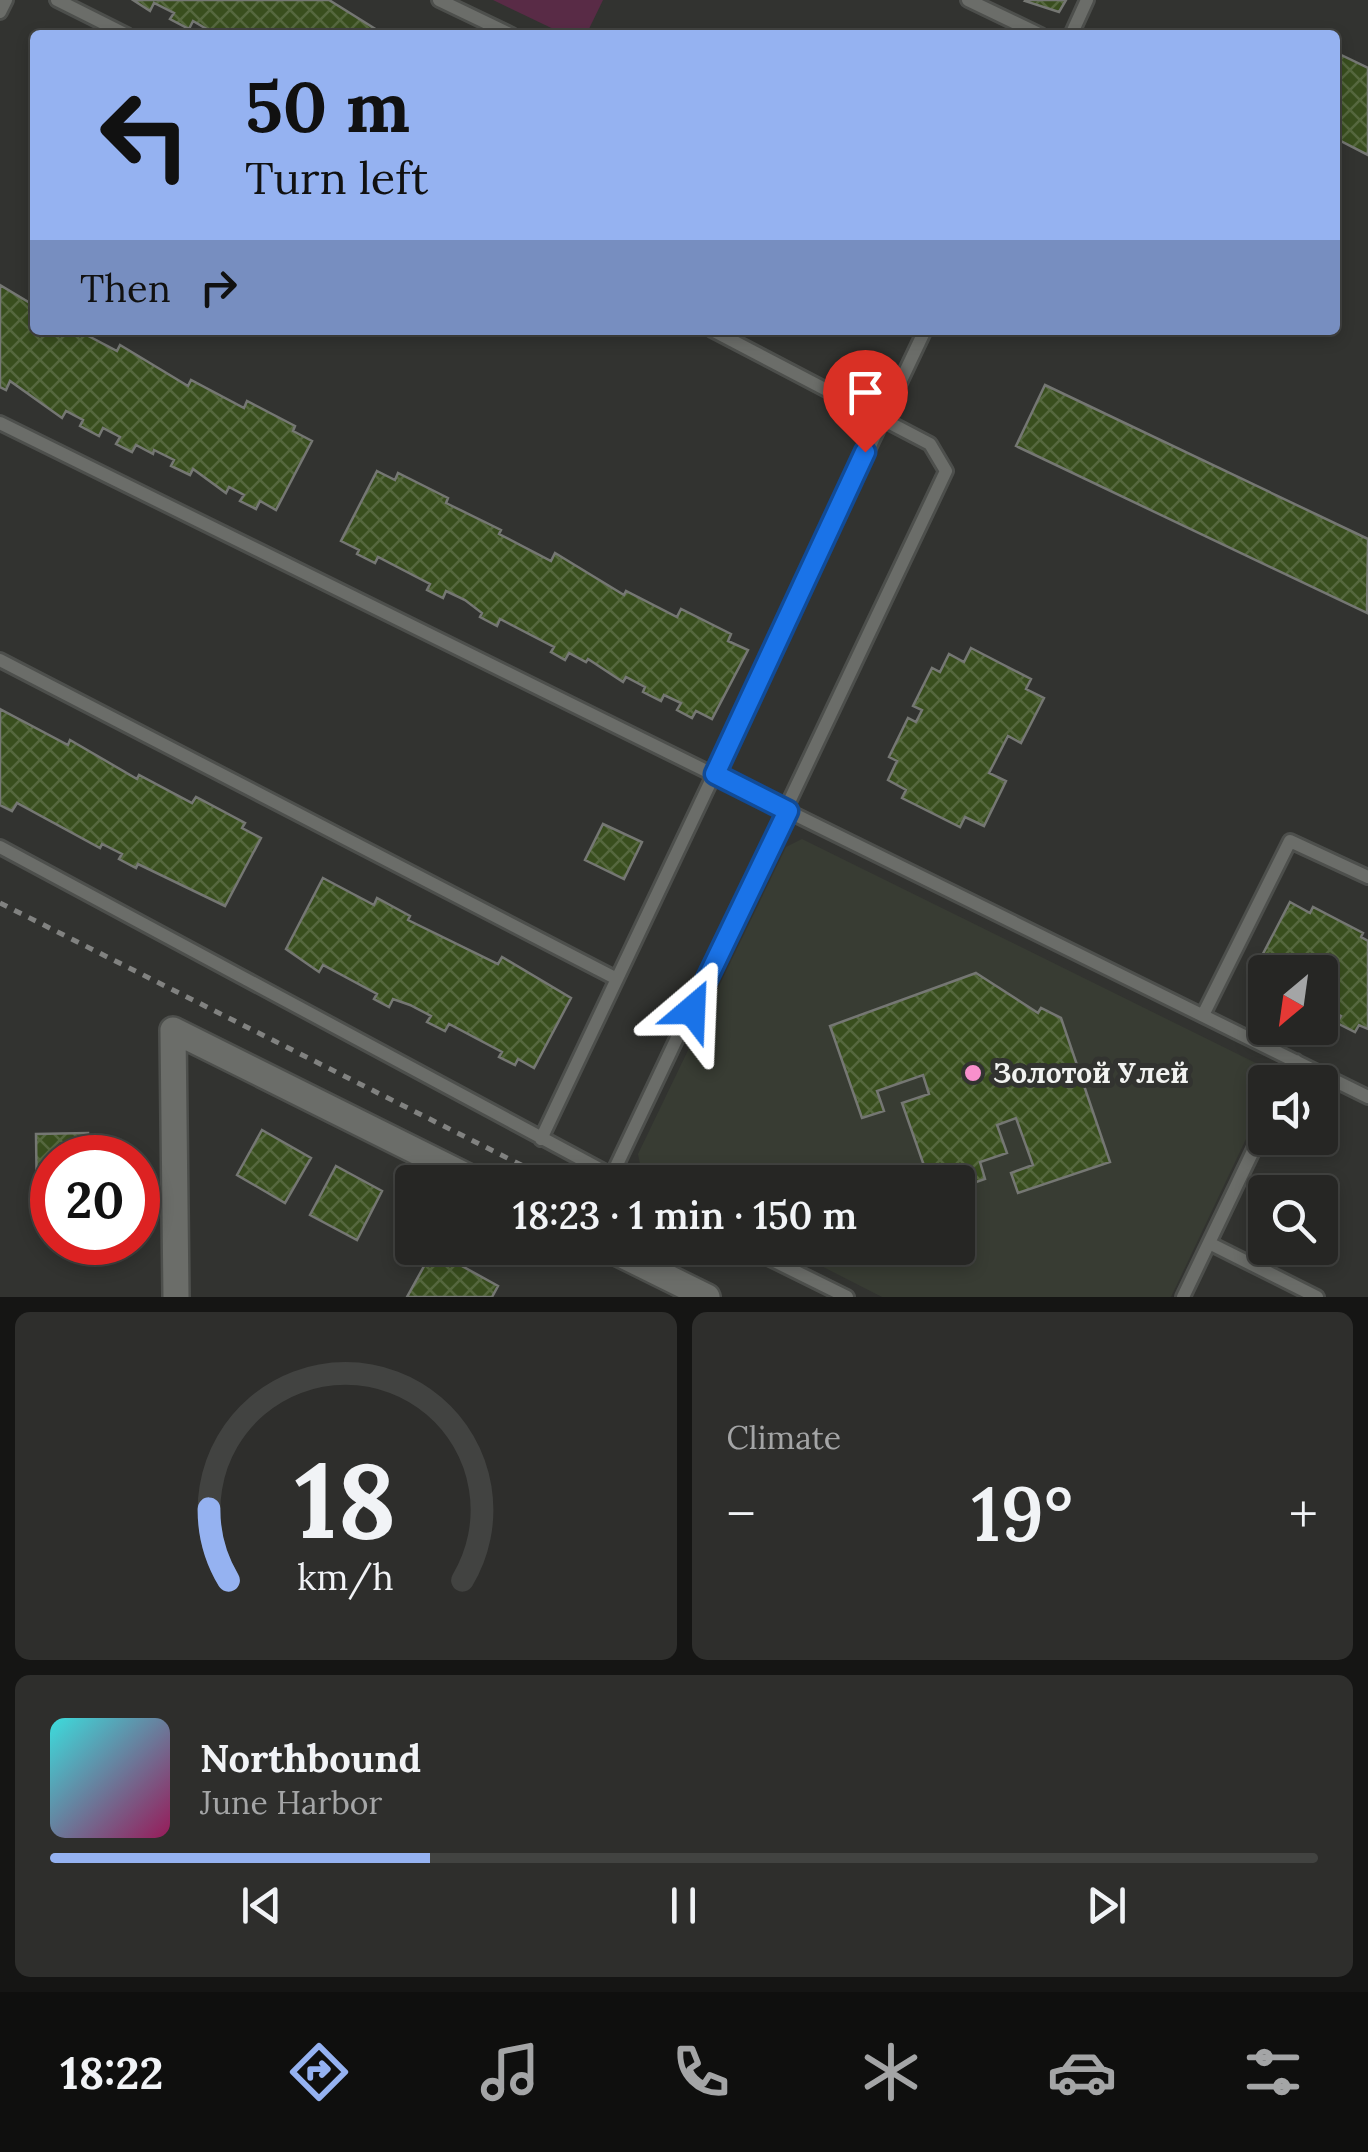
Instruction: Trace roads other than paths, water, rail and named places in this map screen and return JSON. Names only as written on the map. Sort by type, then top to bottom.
[{"type":"street","points":[[176,1297],[173,1030],[444,1165]]},
{"type":"street","points":[[648,1265],[674,1290],[707,1297]]},
{"type":"lane","points":[[0,12],[6,0]]},
{"type":"lane","points":[[57,0],[116,30]]},
{"type":"lane","points":[[440,0],[502,30]]},
{"type":"lane","points":[[968,0],[1030,30]]},
{"type":"lane","points":[[1073,30],[1088,0]]},
{"type":"lane","points":[[624,1165],[946,470],[930,444],[722,335]]},
{"type":"lane","points":[[541,1139],[922,335]]},
{"type":"lane","points":[[0,423],[1368,1098]]},
{"type":"lane","points":[[0,660],[618,979]]},
{"type":"lane","points":[[1204,1015],[1290,841],[1368,877]]},
{"type":"lane","points":[[0,847],[591,1165]]},
{"type":"lane","points":[[1182,1297],[1251,1155]]},
{"type":"lane","points":[[1209,1242],[1317,1297]]},
{"type":"lane","points":[[783,1265],[848,1297]]},
{"type":"place","name":"Золотой Улей","points":[[973,1073]]}]
